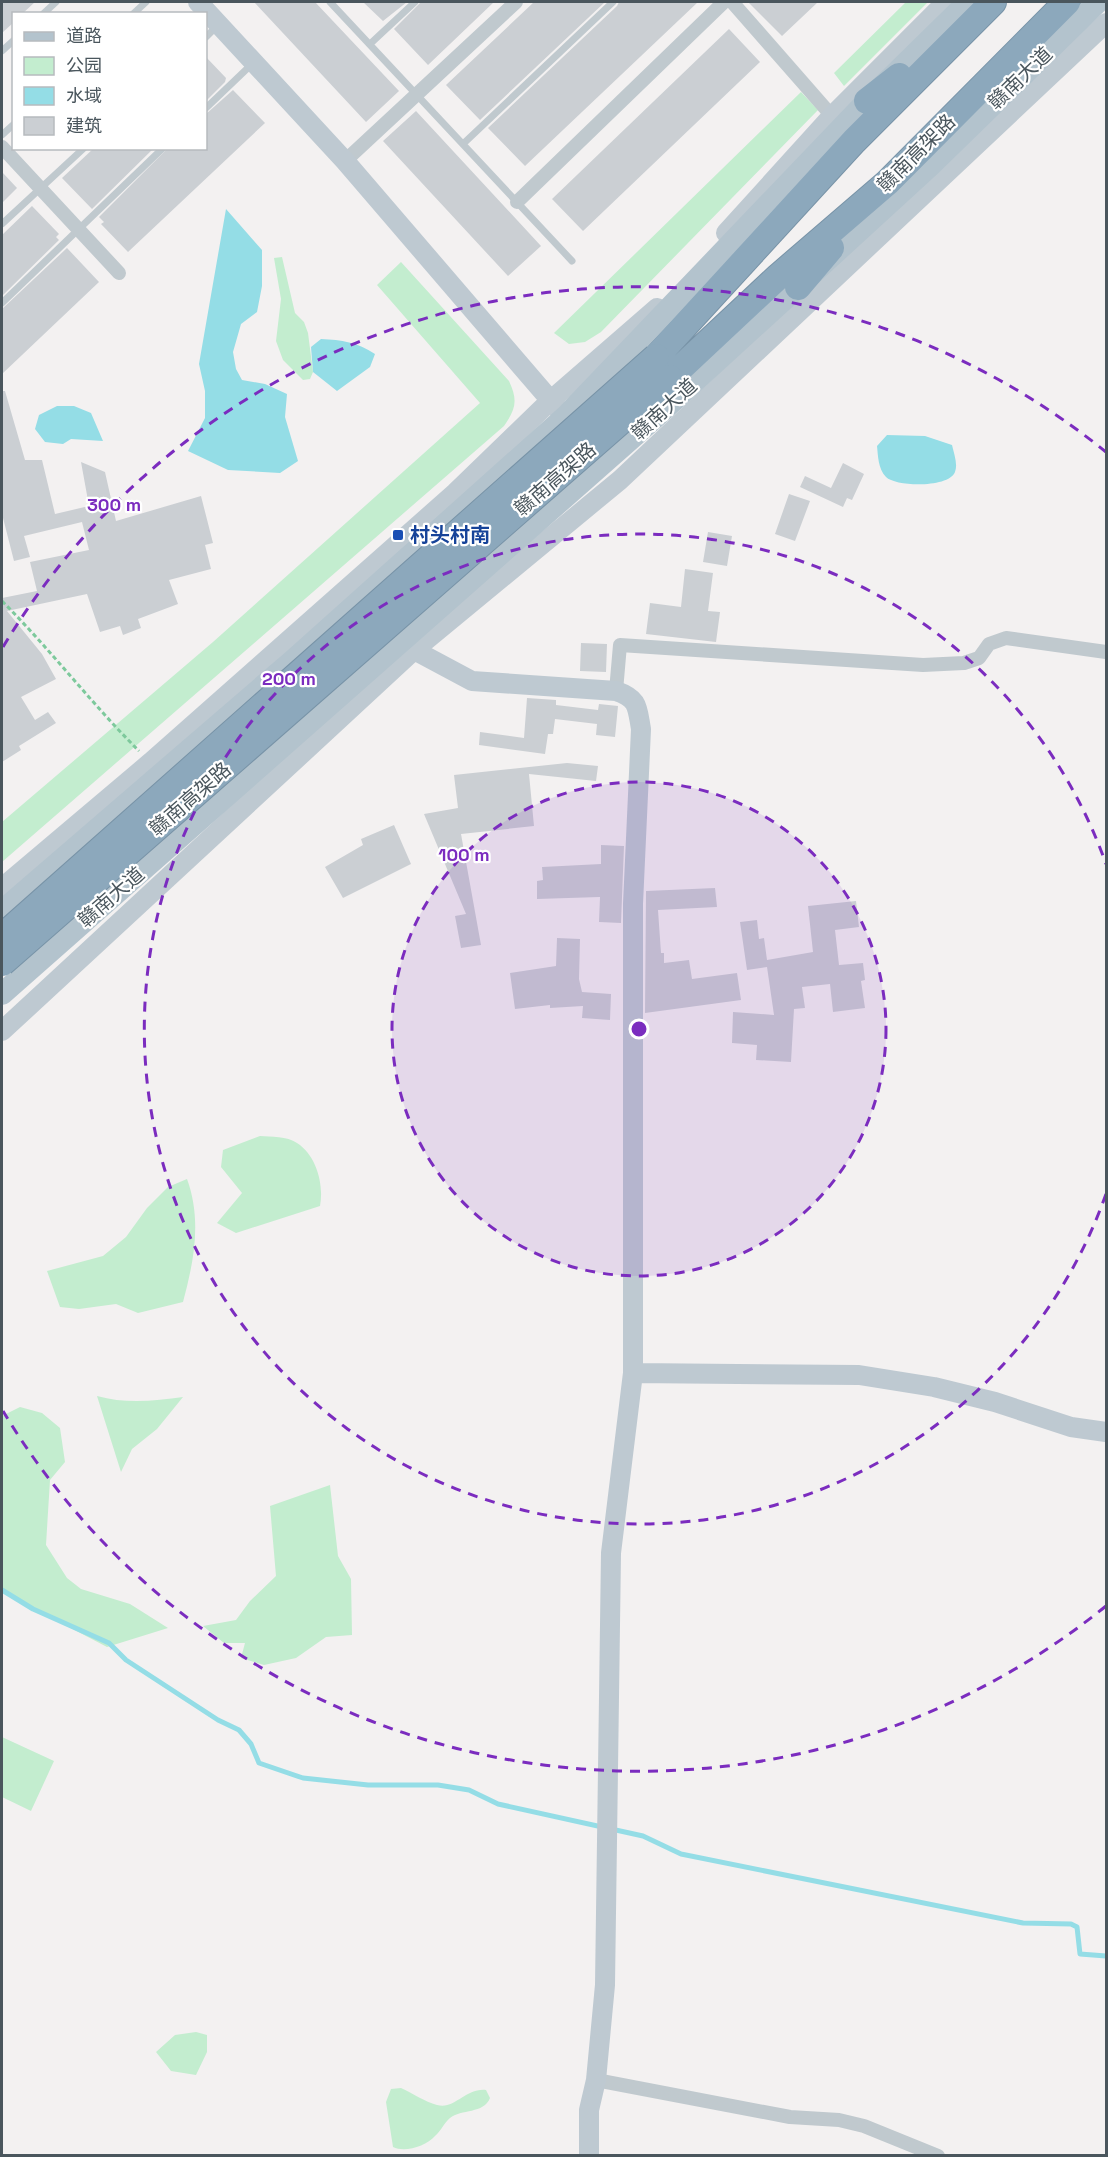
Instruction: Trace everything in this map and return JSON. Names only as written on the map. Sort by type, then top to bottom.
[{"type":"highway","points":[[867,101],[991,2]]},
{"type":"highway","name":"赣南高架路","points":[[2,963],[663,368],[854,141],[991,2]]},
{"type":"highway","name":"赣南高架路","points":[[2,937],[663,368],[779,276],[887,183],[1067,2]]},
{"type":"highway","points":[[798,287],[887,183]]},
{"type":"main road","points":[[2,911],[566,417],[867,101],[969,2]]},
{"type":"main road","name":"赣南大道","points":[[2,994],[658,415],[930,166],[1098,2]]},
{"type":"main road","points":[[616,366],[658,415]]},
{"type":"main road","points":[[497,479],[538,522]]},
{"type":"street","points":[[345,161],[516,2]]},
{"type":"street","points":[[517,202],[724,2]]},
{"type":"street","points":[[732,2],[832,116]]},
{"type":"street","points":[[2,888],[151,762],[455,493],[550,401],[668,299],[832,116],[946,2]]},
{"type":"street","points":[[2,1031],[414,650],[620,480],[1107,23]]},
{"type":"street","points":[[212,30],[254,62],[345,161],[550,401],[606,461],[620,480]]},
{"type":"street","points":[[2,147],[118,273]]},
{"type":"street","points":[[616,691],[620,645],[923,665],[964,663],[980,658],[989,644],[1006,638],[1107,652]]},
{"type":"street","points":[[414,650],[472,681],[616,691],[630,696],[637,705],[641,729],[633,915],[633,1373],[611,1553],[605,1985],[596,2080],[590,2110],[589,2156]]},
{"type":"street","points":[[633,1373],[859,1375],[934,1387],[995,1402],[1071,1427],[1107,1432]]},
{"type":"street","points":[[596,2080],[790,2117],[839,2120],[864,2126],[938,2156]]},
{"type":"lane","points":[[330,2],[572,261]]},
{"type":"lane","points":[[370,44],[415,2]]},
{"type":"lane","points":[[463,144],[613,2]]},
{"type":"lane","points":[[207,107],[254,62]]},
{"type":"lane","points":[[2,224],[82,150]]},
{"type":"lane","points":[[2,303],[161,150]]},
{"type":"path","points":[[2,602],[29,629],[100,712],[151,762]]},
{"type":"green space","points":[[906,2],[928,2],[844,86],[834,73]]},
{"type":"green space","points":[[801,92],[818,110],[601,332],[585,342],[569,344],[554,333]]},
{"type":"green space","points":[[282,257],[295,313],[304,322],[308,333],[313,372],[310,379],[303,380],[283,360],[276,341],[281,299],[274,258]]},
{"type":"green space","points":[[401,262],[509,381],[515,399],[508,420],[504,426],[2,862],[2,822],[213,642],[480,403],[377,285]]},
{"type":"green space","points":[[260,1136],[289,1139],[310,1155],[320,1180],[320,1206],[236,1233],[217,1223],[242,1193],[221,1167],[223,1150]]},
{"type":"green space","points":[[187,1179],[192,1194],[195,1240],[183,1302],[138,1313],[116,1304],[79,1309],[60,1307],[47,1271],[103,1256],[126,1237],[147,1208],[168,1187]]},
{"type":"green space","points":[[97,1396],[129,1401],[183,1397],[157,1429],[132,1449],[121,1472]]},
{"type":"green space","points":[[20,1407],[42,1413],[60,1428],[65,1462],[50,1480],[46,1545],[67,1578],[81,1589],[130,1604],[168,1628],[107,1647],[2,1592],[2,1416]]},
{"type":"green space","points":[[330,1485],[338,1556],[351,1579],[352,1635],[326,1637],[296,1658],[264,1665],[241,1658],[245,1643],[224,1643],[203,1626],[236,1620],[250,1601],[276,1576],[270,1506]]},
{"type":"green space","points":[[2,1737],[54,1761],[31,1811],[2,1797]]},
{"type":"green space","points":[[196,2032],[207,2035],[207,2052],[196,2075],[171,2071],[156,2052],[175,2035]]},
{"type":"green space","points":[[401,2088],[423,2100],[443,2106],[479,2090],[486,2090],[490,2098],[483,2107],[450,2118],[426,2143],[415,2148],[398,2149],[393,2147],[386,2102],[391,2089]]},
{"type":"water","points":[[226,209],[262,250],[262,286],[257,312],[241,324],[233,352],[236,369],[242,380],[265,384],[287,394],[285,417],[298,461],[280,473],[228,470],[188,451],[205,418],[205,391],[199,364]]},
{"type":"water","points":[[321,339],[349,342],[375,354],[370,367],[337,391],[313,372],[311,347]]},
{"type":"water","points":[[57,406],[74,406],[91,413],[103,441],[71,439],[63,444],[45,442],[35,429],[39,415]]},
{"type":"water","points":[[887,435],[925,436],[952,445],[956,462],[955,472],[943,481],[922,484],[900,483],[886,477],[881,470],[877,446]]},
{"type":"building","points":[[2,2],[35,2],[24,12],[12,12],[12,24],[2,33]]},
{"type":"building","points":[[254,2],[315,2],[399,91],[366,122]]},
{"type":"building","points":[[363,2],[407,2],[383,21]]},
{"type":"building","points":[[421,2],[494,2],[428,65],[394,29]]},
{"type":"building","points":[[534,2],[605,2],[480,120],[446,85]]},
{"type":"building","points":[[619,2],[698,2],[525,166],[488,128]]},
{"type":"building","points":[[748,2],[818,2],[782,36]]},
{"type":"building","points":[[729,29],[760,62],[583,231],[552,199]]},
{"type":"building","points":[[207,58],[226,78],[225,82],[207,100]]},
{"type":"building","points":[[233,90],[265,123],[128,252],[101,224],[104,222],[99,217],[166,150],[207,150],[207,113]]},
{"type":"building","points":[[416,111],[541,246],[508,276],[383,141]]},
{"type":"building","points":[[92,150],[152,150],[92,209],[62,178]]},
{"type":"building","points":[[2,172],[17,188],[2,203]]},
{"type":"building","points":[[32,206],[59,234],[56,237],[59,240],[2,296],[2,235]]},
{"type":"building","points":[[67,248],[99,282],[2,374],[2,309]]},
{"type":"building","points":[[2,391],[5,391],[25,460],[42,460],[55,514],[89,506],[81,462],[105,472],[116,521],[201,496],[213,543],[205,545],[211,569],[169,580],[178,604],[138,619],[141,628],[123,635],[120,626],[100,632],[87,594],[7,611],[42,654],[56,679],[21,697],[35,720],[48,712],[56,723],[19,746],[21,750],[2,762],[2,598],[37,591],[30,562],[89,550],[82,522],[24,536],[30,557],[14,561],[2,514]]},
{"type":"building","points":[[843,463],[864,474],[852,500],[847,498],[843,507],[800,487],[805,476],[831,488]]},
{"type":"building","points":[[789,494],[810,501],[795,541],[775,534]]},
{"type":"building","points":[[708,532],[732,536],[727,566],[703,562]]},
{"type":"building","points":[[685,569],[713,573],[708,611],[720,612],[716,642],[646,634],[650,603],[681,607]]},
{"type":"building","points":[[581,643],[607,644],[606,672],[580,671]]},
{"type":"building","points":[[527,698],[556,700],[556,705],[598,710],[599,704],[618,706],[615,737],[596,735],[597,724],[555,719],[553,734],[548,734],[545,754],[479,745],[480,732],[524,738]]},
{"type":"building","points":[[567,763],[598,766],[596,781],[529,774],[534,826],[461,834],[481,945],[461,948],[455,916],[466,914],[424,814],[458,808],[454,775]]},
{"type":"building","points":[[394,825],[411,864],[343,898],[325,867],[363,845],[361,839]]},
{"type":"building","points":[[601,845],[624,846],[621,923],[599,922],[600,897],[537,899],[537,881],[543,880],[542,867],[601,864]]},
{"type":"building","points":[[715,888],[717,907],[658,910],[661,953],[664,953],[664,963],[689,960],[692,979],[737,973],[741,1000],[645,1013],[646,891]]},
{"type":"building","points":[[856,901],[859,927],[835,930],[839,965],[863,963],[865,980],[861,981],[865,1008],[833,1012],[830,984],[802,987],[805,1008],[794,1009],[791,1062],[756,1060],[757,1045],[732,1043],[733,1012],[774,1015],[767,967],[747,970],[740,922],[757,920],[759,939],[764,938],[767,960],[813,952],[808,906]]},
{"type":"building","points":[[557,938],[580,939],[579,979],[582,992],[611,994],[610,1020],[582,1018],[583,1006],[550,1008],[550,1005],[515,1009],[510,973],[556,966]]},
{"type":"waterway","points":[[2,1590],[33,1609],[109,1643],[126,1660],[218,1720],[239,1730],[251,1744],[259,1763],[303,1778],[368,1785],[438,1785],[469,1790],[498,1804],[643,1836],[681,1854],[1023,1923],[1071,1924],[1077,1927],[1080,1954],[1106,1956]]},
{"type":"place","name":"村头村南","points":[[398,535]]}]
